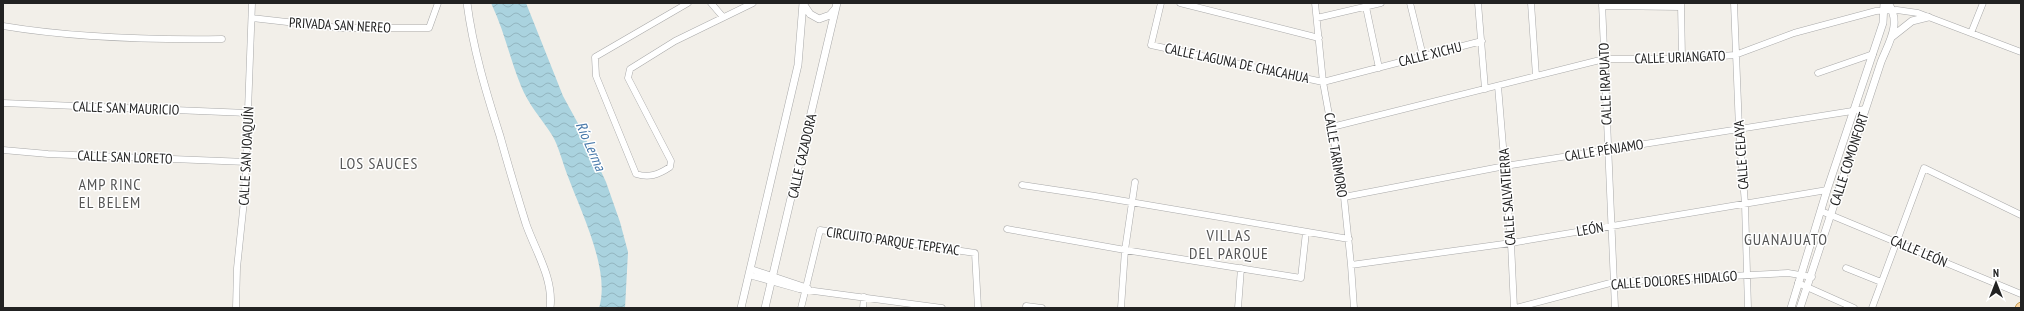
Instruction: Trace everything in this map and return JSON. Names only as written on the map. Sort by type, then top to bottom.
[{"type":"street","name":"CALLE SAN JOAQUÍN","points":[[236,308],[237,268],[245,191],[252,3]]},
{"type":"street","name":"PRIVADA SAN NEREO","points":[[252,18],[340,28],[429,28],[438,3]]},
{"type":"street","points":[[467,3],[470,30],[485,88],[527,225],[546,275],[551,300],[550,308]]},
{"type":"street","points":[[688,3],[595,57],[596,76],[636,174],[645,177],[660,174],[670,167],[671,161],[628,78],[630,69],[675,41],[753,3]]},
{"type":"street","points":[[711,3],[723,17]]},
{"type":"street","name":"CALLE LAGUNA DE CHACAHUA","points":[[1162,3],[1151,45],[1323,82]]},
{"type":"street","points":[[1180,3],[1319,38]]},
{"type":"street","name":"CALLE TARIMORO","points":[[1315,3],[1323,82],[1344,197],[1352,265],[1354,308]]},
{"type":"street","points":[[1317,18],[1381,3]]},
{"type":"street","points":[[1410,3],[1423,56]]},
{"type":"street","points":[[1478,3],[1485,89]]},
{"type":"street","points":[[1531,3],[1536,76]]},
{"type":"street","name":"CALLE CELAYA","points":[[1734,3],[1739,129],[1745,204],[1748,308]]},
{"type":"street","points":[[1888,3],[1892,10]]},
{"type":"street","points":[[1971,33],[1983,3]]},
{"type":"street","points":[[804,4],[810,14],[819,19],[830,15],[837,4]]},
{"type":"street","name":"CALLE CAZADORA","points":[[741,308],[798,65],[804,4]]},
{"type":"street","name":"CALLE CAZADORA","points":[[766,308],[837,4]]},
{"type":"street","points":[[1602,4],[1680,5],[1682,59]]},
{"type":"street","name":"CALLE IRAPUATO","points":[[1602,4],[1616,308]]},
{"type":"street","name":"CALLE XICHU","points":[[1366,6],[1379,68]]},
{"type":"street","name":"CALLE URIANGATO","points":[[1332,127],[1604,59],[1682,59],[1735,55],[1794,33],[1883,7],[1892,10],[1908,11],[1928,17],[2021,52]]},
{"type":"street","name":"CALLE COMONFORT","points":[[1791,308],[1800,274],[1827,190],[1883,23],[1883,7]]},
{"type":"street","name":"CALLE COMONFORT","points":[[1800,308],[1812,277],[1880,62],[1893,36],[1894,24],[1892,10]]},
{"type":"street","points":[[1893,36],[1912,21],[1928,17]]},
{"type":"street","points":[[3,26],[87,36],[154,40],[222,39]]},
{"type":"street","name":"CALLE XICHU","points":[[1323,82],[1482,41]]},
{"type":"street","points":[[1818,73],[1873,54]]},
{"type":"street","name":"CALLE SALVATIERRA","points":[[1498,86],[1515,308]]},
{"type":"street","name":"CALLE SAN MAURICIO","points":[[3,103],[248,113]]},
{"type":"street","name":"CALLE PÉNJAMO","points":[[1344,197],[1505,166],[1865,109]]},
{"type":"street","name":"CALLE SAN LORETO","points":[[3,150],[48,154],[246,162]]},
{"type":"street","points":[[1872,308],[1924,168],[2021,215]]},
{"type":"street","points":[[1121,308],[1125,250],[1135,182]]},
{"type":"street","points":[[1022,185],[1349,239]]},
{"type":"street","name":"LEÓN","points":[[1352,265],[1510,243],[1827,190]]},
{"type":"street","name":"CALLE LEÓN","points":[[1821,210],[2020,295]]},
{"type":"street","points":[[1007,229],[1125,250],[1301,278],[1306,232]]},
{"type":"street","name":"CIRCUITO PARQUE TEPEYAC","points":[[807,289],[820,230],[975,253],[978,308]]},
{"type":"street","points":[[1238,308],[1241,268]]},
{"type":"street","points":[[1846,268],[1882,282]]},
{"type":"street","points":[[750,272],[807,289],[922,307],[942,308]]},
{"type":"street","name":"CALLE DOLORES HIDALGO","points":[[1515,308],[1614,282],[1747,275],[1800,274],[1812,277]]},
{"type":"street","points":[[1798,283],[1854,308]]},
{"type":"street","points":[[801,308],[807,289]]},
{"type":"street","points":[[862,308],[864,297]]},
{"type":"street","points":[[1026,306],[1042,308]]},
{"type":"water","points":[[491,3],[526,3],[563,96],[581,129],[606,182],[620,222],[628,252],[625,308],[599,308],[602,293],[601,276],[598,258],[586,222],[559,149],[552,135],[524,93],[500,24]]},
{"type":"district","name":"LOS SAUCES","points":[[379,163]]},
{"type":"district","name":"AMP RINC EL BELEM","points":[[110,193]]},
{"type":"district","name":"GUANAJUATO","points":[[1786,239]]},
{"type":"district","name":"VILLAS DEL PARQUE","points":[[1229,244]]},
{"type":"water label","name":"Río Lerma","points":[[591,146]]}]
